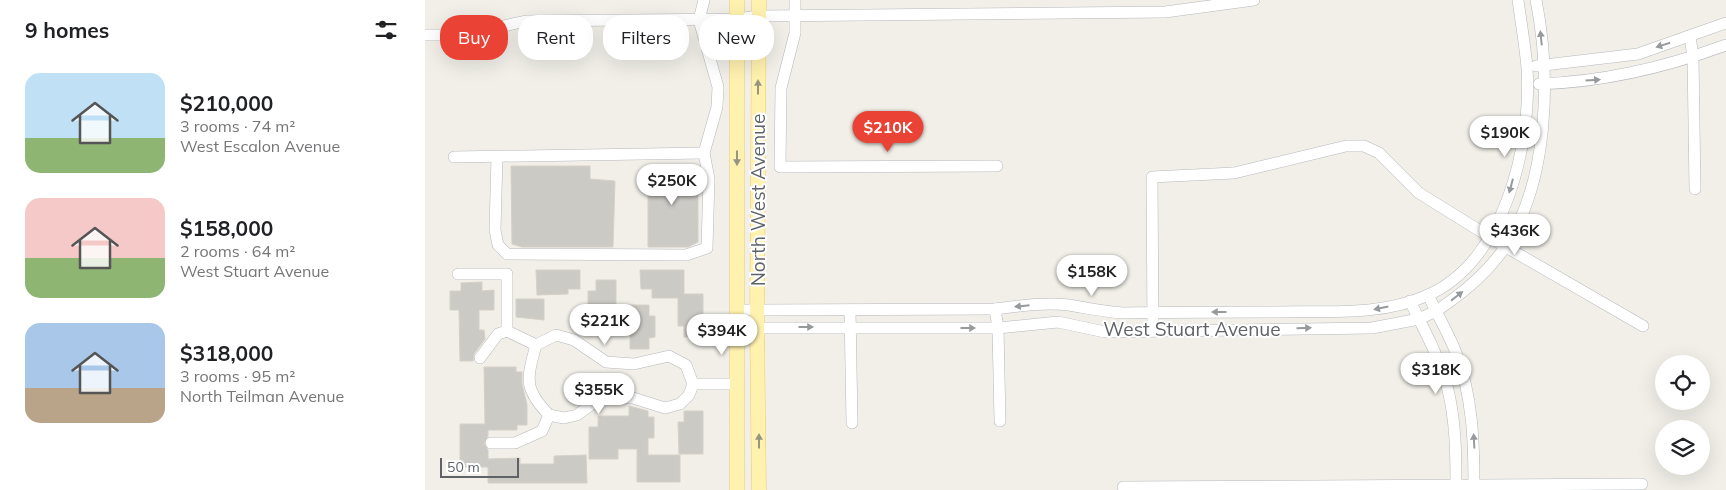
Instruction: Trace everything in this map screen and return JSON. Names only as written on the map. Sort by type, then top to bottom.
[{"type":"main road","name":"North West Avenue","points":[[737,0],[737,15]]},
{"type":"main road","name":"North West Avenue","points":[[759,0],[759,15]]},
{"type":"main road","name":"North West Avenue","points":[[737,60],[737,490]]},
{"type":"main road","name":"North West Avenue","points":[[759,60],[757,327],[759,490]]},
{"type":"street","points":[[700,15],[704,0]]},
{"type":"street","points":[[795,0],[795,33],[781,88],[780,167],[997,166]]},
{"type":"street","points":[[774,16],[1165,12],[1254,0]]},
{"type":"street","name":"West Stuart Avenue","points":[[737,310],[995,309],[1037,304],[1069,305],[1097,311],[1340,311],[1376,309],[1429,295],[1464,270],[1491,238],[1504,212],[1522,146],[1527,84],[1527,67],[1518,0]]},
{"type":"street","name":"West Stuart Avenue","points":[[737,328],[998,328],[1058,322],[1105,332],[1372,328],[1419,319],[1436,311],[1476,281],[1505,247],[1523,212],[1535,172],[1541,137],[1544,66],[1536,0]]},
{"type":"street","points":[[425,35],[463,35],[526,22],[699,20]]},
{"type":"street","points":[[1527,67],[1638,54],[1726,24]]},
{"type":"street","points":[[1690,36],[1693,58],[1695,190]]},
{"type":"street","points":[[1527,84],[1600,80],[1637,73],[1693,58],[1726,45]]},
{"type":"street","points":[[497,157],[495,230],[498,245],[507,254],[687,256],[707,248],[709,179],[704,153],[717,107],[718,87],[710,60]]},
{"type":"street","points":[[1153,330],[1152,177],[1234,172],[1346,146],[1365,146],[1379,153],[1419,193],[1505,247],[1643,326]]},
{"type":"street","points":[[454,157],[704,153]]},
{"type":"street","points":[[458,274],[507,274],[507,332]]},
{"type":"street","points":[[1429,295],[1456,353],[1470,403],[1474,444],[1474,488]]},
{"type":"street","points":[[1410,301],[1438,359],[1450,399],[1455,436],[1456,488]]},
{"type":"street","points":[[995,309],[998,328],[1000,421]]},
{"type":"street","points":[[850,310],[852,327],[852,424]]},
{"type":"street","points":[[480,358],[498,334],[507,332],[532,341],[536,345]]},
{"type":"street","points":[[556,335],[575,340],[606,362],[634,364],[669,356],[686,365],[693,384],[689,395],[680,404],[665,408],[633,398],[600,398],[577,416],[564,418],[549,415],[529,391],[529,372],[536,345],[556,335]]},
{"type":"street","points":[[693,384],[737,384]]},
{"type":"street","points":[[491,443],[515,443],[542,431],[549,415]]},
{"type":"street","points":[[1123,487],[1474,488],[1642,484]]},
{"type":"building","points":[[511,166],[590,166],[590,179],[615,181],[613,247],[522,247],[512,244]]},
{"type":"building","points":[[645,166],[692,166],[698,170],[698,242],[688,247],[648,247],[648,191],[645,191]]},
{"type":"building","points":[[536,270],[580,270],[580,289],[568,289],[568,294],[537,295]]},
{"type":"building","points":[[640,270],[684,270],[684,294],[703,294],[703,336],[684,337],[684,326],[678,326],[678,298],[652,298],[652,289],[641,289]]},
{"type":"building","points":[[596,280],[616,280],[616,305],[649,305],[649,316],[655,316],[655,337],[649,338],[649,349],[630,349],[630,322],[596,323],[596,312],[588,312],[588,291],[596,291]]},
{"type":"building","points":[[482,282],[482,291],[494,290],[494,310],[479,310],[479,330],[484,330],[485,339],[474,354],[473,361],[460,361],[459,310],[450,310],[450,291],[461,291],[461,283]]},
{"type":"building","points":[[516,299],[544,299],[544,320],[516,317]]},
{"type":"building","points":[[484,367],[516,367],[516,372],[522,372],[522,384],[527,405],[527,425],[517,425],[517,430],[488,430],[488,436],[484,443],[488,450],[488,459],[520,458],[520,464],[554,464],[554,456],[586,455],[587,483],[488,483],[488,467],[460,467],[460,424],[485,424]]},
{"type":"building","points":[[629,406],[648,411],[648,417],[654,417],[654,438],[648,438],[648,455],[680,455],[680,482],[637,482],[637,449],[618,449],[618,459],[589,459],[589,427],[598,427],[598,416],[629,416]]},
{"type":"building","points":[[684,411],[703,411],[703,454],[679,454],[678,422],[684,422]]}]
